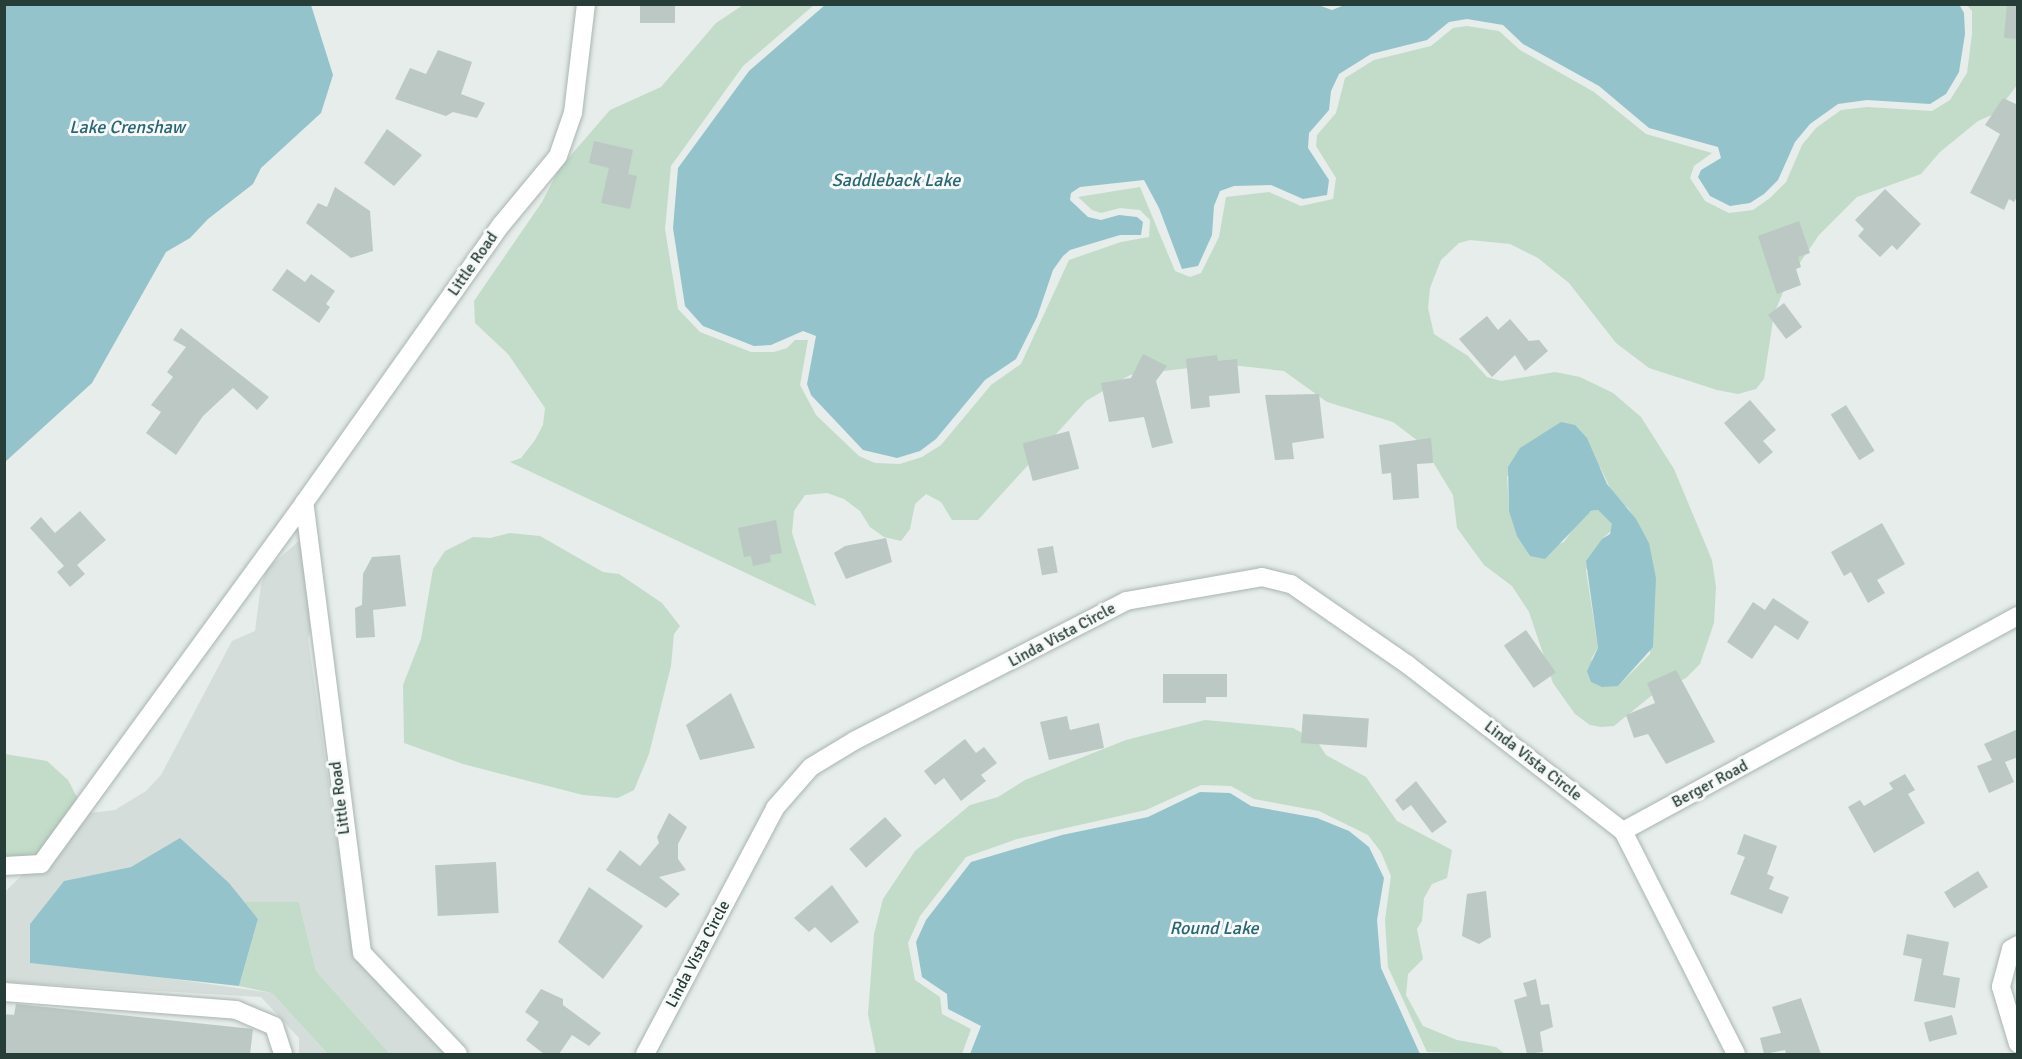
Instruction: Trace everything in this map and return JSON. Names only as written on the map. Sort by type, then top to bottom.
[{"type":"street","name":"Little Road","points":[[4,866],[41,864],[304,503],[501,225],[558,156],[573,113],[586,4]]},
{"type":"street","name":"Little Road","points":[[304,503],[362,953],[458,1054]]},
{"type":"street","name":"Linda Vista Circle","points":[[645,1054],[775,808],[811,767],[854,741],[1126,601],[1230,580],[1262,577],[1291,584],[1408,665],[1623,831]]},
{"type":"street","name":"Berger Road","points":[[1623,831],[2018,616]]},
{"type":"street","points":[[1623,831],[1736,1054]]},
{"type":"street","points":[[2018,945],[2011,949],[2001,987],[2018,1044]]},
{"type":"street","points":[[4,992],[236,1010],[274,1026],[283,1054]]},
{"type":"shaded area","points":[[300,540],[311,629],[308,639],[353,954],[446,1054],[390,1054],[316,971],[299,902],[244,902],[180,839],[131,867],[64,881],[30,924],[30,963],[131,973],[272,993],[328,1054],[299,1054],[299,1038],[261,997],[5,982],[5,892],[24,873],[49,869],[90,813],[115,810],[146,791],[161,775],[232,641],[255,631],[261,585],[267,569]]},
{"type":"green space","points":[[743,5],[814,5],[743,66],[671,166],[665,229],[678,309],[700,332],[751,352],[774,352],[787,348],[795,340],[808,340],[800,385],[816,415],[859,456],[875,463],[900,464],[922,457],[941,445],[991,385],[1021,364],[1069,260],[1121,242],[1149,237],[1150,220],[1140,210],[1120,208],[1101,213],[1092,210],[1078,197],[1140,187],[1175,271],[1190,277],[1201,273],[1219,237],[1226,197],[1269,192],[1301,206],[1333,199],[1336,178],[1316,146],[1317,135],[1336,113],[1345,78],[1374,60],[1431,46],[1453,28],[1467,26],[1499,31],[1520,50],[1594,92],[1646,134],[1712,153],[1694,166],[1690,178],[1705,201],[1729,213],[1753,210],[1770,198],[1786,182],[1802,145],[1816,128],[1841,110],[1867,107],[1932,111],[1950,100],[1967,73],[1972,34],[1972,11],[1967,5],[2011,5],[2017,30],[2017,85],[1996,113],[1978,121],[1940,152],[1921,174],[1857,197],[1819,235],[1788,280],[1774,314],[1764,379],[1756,389],[1738,394],[1717,390],[1649,368],[1616,343],[1569,283],[1538,258],[1510,244],[1470,240],[1459,243],[1441,260],[1430,288],[1428,308],[1434,334],[1468,356],[1487,377],[1501,381],[1555,372],[1580,377],[1613,393],[1641,417],[1674,469],[1712,560],[1716,587],[1714,623],[1700,664],[1686,678],[1651,696],[1614,726],[1601,727],[1590,725],[1575,714],[1553,683],[1529,612],[1512,586],[1484,565],[1457,528],[1453,495],[1422,444],[1393,422],[1327,402],[1284,371],[1223,364],[1130,375],[1086,401],[978,520],[952,520],[941,502],[926,494],[915,504],[910,529],[901,541],[884,537],[870,527],[860,511],[844,499],[827,493],[805,495],[794,511],[792,533],[816,606],[510,462],[521,458],[535,440],[543,425],[545,408],[508,354],[475,323],[474,301],[542,202],[559,169],[610,110],[661,87],[716,23]],"holes":[[[1600,467],[1615,498],[1628,508],[1649,543],[1650,654],[1618,686],[1591,659],[1598,648],[1586,570],[1602,539],[1613,529],[1612,524],[1598,510],[1592,511],[1582,516],[1564,542],[1530,556],[1509,511],[1507,476]]]},
{"type":"green space","points":[[510,533],[540,536],[603,572],[619,574],[662,603],[680,626],[674,634],[671,666],[649,754],[634,790],[618,798],[583,795],[463,764],[404,743],[403,685],[421,639],[433,569],[445,551],[473,537],[490,538]]},
{"type":"green space","points":[[1205,720],[1293,728],[1317,741],[1326,755],[1366,777],[1397,821],[1452,850],[1447,878],[1432,884],[1424,898],[1422,921],[1417,929],[1423,959],[1408,974],[1406,995],[1423,1026],[1457,1040],[1496,1047],[1505,1054],[1427,1052],[1388,967],[1385,920],[1391,876],[1381,852],[1368,835],[1319,811],[1254,799],[1231,786],[1201,785],[1146,810],[1017,839],[966,857],[920,916],[908,943],[915,980],[940,997],[942,1014],[971,1029],[962,1054],[876,1054],[868,1014],[874,934],[883,899],[915,851],[970,805],[998,797],[1025,780],[1126,740]]},
{"type":"green space","points":[[5,754],[47,761],[68,780],[78,799],[36,856],[5,858]]},
{"type":"green space","points":[[244,902],[299,902],[316,971],[390,1054],[328,1054],[272,993],[239,986],[258,919]]},
{"type":"water","name":"Lake Crenshaw","points":[[5,4],[311,5],[333,75],[321,113],[261,168],[253,184],[208,219],[190,238],[166,252],[92,383],[5,462]]},
{"type":"water","name":"Saddleback Lake","points":[[1347,4],[1959,4],[1964,13],[1965,34],[1959,72],[1946,94],[1930,104],[1867,100],[1838,104],[1810,124],[1795,142],[1778,180],[1764,194],[1750,203],[1730,206],[1710,196],[1698,177],[1701,170],[1721,158],[1718,147],[1649,128],[1599,86],[1523,44],[1503,25],[1467,19],[1449,22],[1427,40],[1371,54],[1339,74],[1331,91],[1329,110],[1309,133],[1308,148],[1329,180],[1327,195],[1303,199],[1271,185],[1234,186],[1220,191],[1214,206],[1212,235],[1198,266],[1182,269],[1159,208],[1144,180],[1080,187],[1071,193],[1070,200],[1088,217],[1101,220],[1119,215],[1137,217],[1143,222],[1141,235],[1120,235],[1070,250],[1063,256],[1053,270],[1037,317],[1016,359],[985,380],[936,439],[920,451],[897,458],[863,450],[811,395],[807,384],[816,336],[803,331],[771,345],[754,346],[703,326],[685,306],[673,228],[678,168],[749,71],[825,5],[1318,5],[1332,10]]},
{"type":"water","points":[[1561,422],[1575,425],[1587,438],[1607,484],[1636,519],[1649,543],[1656,578],[1653,647],[1618,686],[1602,687],[1591,682],[1587,671],[1598,648],[1586,561],[1602,539],[1610,534],[1612,524],[1598,510],[1591,511],[1545,559],[1530,556],[1517,536],[1509,511],[1508,467],[1520,448]]},
{"type":"water","name":"Round Lake","points":[[1200,792],[1230,793],[1251,806],[1317,818],[1349,831],[1369,847],[1384,878],[1377,920],[1381,968],[1420,1054],[970,1054],[981,1026],[948,1009],[947,994],[922,977],[916,942],[926,920],[971,862],[1062,835],[1148,817]]},
{"type":"water","points":[[180,838],[229,883],[258,919],[239,986],[30,963],[30,924],[64,881],[131,867]]},
{"type":"building","points":[[640,4],[675,4],[675,23],[640,23]]},
{"type":"building","points":[[2007,4],[2018,4],[2018,39],[2004,38]]},
{"type":"building","points":[[438,50],[472,62],[461,94],[485,103],[477,118],[453,112],[446,116],[395,99],[410,68],[426,74]]},
{"type":"building","points":[[2003,98],[2018,105],[2018,195],[2014,202],[2009,199],[2004,210],[1970,193],[2000,134],[1985,125]]},
{"type":"building","points":[[387,129],[422,155],[394,186],[364,163]]},
{"type":"building","points":[[594,141],[633,150],[628,174],[637,176],[630,209],[601,203],[609,168],[589,163]]},
{"type":"building","points":[[335,187],[370,211],[373,251],[351,258],[306,223],[318,203],[327,207]]},
{"type":"building","points":[[1885,189],[1921,224],[1897,250],[1892,245],[1880,257],[1858,236],[1864,229],[1855,220]]},
{"type":"building","points":[[1799,221],[1810,253],[1798,257],[1801,267],[1796,269],[1801,285],[1777,294],[1758,236]]},
{"type":"building","points":[[287,269],[305,282],[311,274],[335,291],[326,304],[330,307],[319,323],[272,290]]},
{"type":"building","points":[[1784,303],[1802,327],[1786,339],[1768,315]]},
{"type":"building","points":[[1487,316],[1498,330],[1510,319],[1529,341],[1539,340],[1548,351],[1525,371],[1515,355],[1492,377],[1459,339]]},
{"type":"building","points":[[181,328],[269,397],[257,410],[233,388],[203,416],[176,455],[146,433],[161,412],[151,405],[173,377],[167,372],[186,347],[173,340]]},
{"type":"building","points":[[1143,354],[1167,366],[1156,381],[1173,443],[1152,448],[1144,417],[1109,422],[1101,383],[1131,378]]},
{"type":"building","points":[[1217,355],[1218,361],[1237,359],[1240,393],[1209,396],[1210,407],[1191,409],[1186,359]]},
{"type":"building","points":[[1319,394],[1324,438],[1292,443],[1294,459],[1275,460],[1265,395]]},
{"type":"building","points":[[1750,400],[1776,430],[1763,441],[1773,452],[1759,464],[1724,423]]},
{"type":"building","points":[[1846,405],[1875,451],[1859,460],[1831,415]]},
{"type":"building","points":[[1069,431],[1079,469],[1033,481],[1023,443]]},
{"type":"building","points":[[1431,438],[1433,463],[1417,464],[1419,498],[1393,500],[1391,473],[1382,474],[1379,445]]},
{"type":"building","points":[[80,511],[106,540],[77,565],[85,574],[70,587],[57,572],[64,566],[30,528],[41,517],[55,533]]},
{"type":"building","points":[[776,520],[782,553],[770,555],[771,562],[753,566],[751,556],[744,557],[738,528]]},
{"type":"building","points":[[1882,523],[1905,564],[1877,580],[1885,593],[1868,603],[1851,572],[1844,576],[1831,552]]},
{"type":"building","points":[[886,538],[892,562],[846,579],[834,553],[845,546]]},
{"type":"building","points":[[1053,546],[1058,573],[1042,575],[1037,549]]},
{"type":"building","points":[[400,555],[406,606],[373,610],[375,637],[356,638],[355,608],[362,605],[363,574],[372,557]]},
{"type":"building","points":[[1773,598],[1809,622],[1798,640],[1775,625],[1752,659],[1727,642],[1753,602],[1765,610]]},
{"type":"building","points":[[1526,630],[1556,673],[1534,688],[1504,645]]},
{"type":"building","points":[[1676,670],[1715,742],[1666,764],[1648,734],[1634,738],[1626,715],[1655,703],[1647,683]]},
{"type":"building","points":[[1163,674],[1227,674],[1227,697],[1206,697],[1206,703],[1163,703]]},
{"type":"building","points":[[731,693],[755,748],[700,760],[686,725]]},
{"type":"building","points":[[1303,714],[1369,719],[1367,748],[1301,743]]},
{"type":"building","points":[[1067,716],[1070,730],[1099,723],[1104,748],[1049,760],[1040,722]]},
{"type":"building","points":[[2018,729],[2018,757],[2005,762],[2014,782],[1989,793],[1977,766],[1992,760],[1984,744]]},
{"type":"building","points":[[965,739],[976,753],[984,747],[997,763],[981,775],[986,781],[961,801],[944,778],[935,785],[924,771]]},
{"type":"building","points":[[1905,774],[1915,790],[1908,794],[1925,823],[1874,853],[1848,807],[1860,800],[1864,806],[1893,789],[1889,783]]},
{"type":"building","points":[[1416,781],[1447,822],[1432,833],[1411,805],[1403,811],[1395,800]]},
{"type":"building","points":[[669,813],[687,827],[678,844],[678,859],[686,870],[659,877],[680,894],[666,908],[606,870],[620,850],[640,866],[659,843],[657,837]]},
{"type":"building","points":[[885,817],[902,836],[866,868],[849,849]]},
{"type":"building","points":[[1744,834],[1777,846],[1767,874],[1774,877],[1769,889],[1789,897],[1782,914],[1730,894],[1745,857],[1737,854]]},
{"type":"building","points":[[496,862],[499,913],[438,916],[435,865]]},
{"type":"building","points":[[1978,871],[1988,887],[1954,908],[1944,892]]},
{"type":"building","points":[[832,885],[859,922],[831,943],[815,927],[809,932],[794,918]]},
{"type":"building","points":[[589,887],[643,926],[603,979],[558,942]]},
{"type":"building","points":[[1486,891],[1491,937],[1479,944],[1462,936],[1467,894]]},
{"type":"building","points":[[1907,934],[1949,942],[1943,975],[1960,978],[1955,1008],[1914,1001],[1922,959],[1903,955]]},
{"type":"building","points":[[1536,979],[1541,1005],[1549,1004],[1553,1027],[1540,1032],[1543,1052],[1527,1054],[1514,1000],[1527,996],[1523,983]]},
{"type":"building","points":[[541,989],[563,999],[563,1005],[601,1033],[589,1046],[572,1035],[559,1054],[544,1054],[526,1040],[539,1022],[525,1012]]},
{"type":"building","points":[[1801,998],[1821,1054],[1786,1054],[1785,1050],[1764,1054],[1760,1038],[1781,1033],[1772,1007]]},
{"type":"building","points":[[16,1004],[253,1029],[250,1054],[4,1054],[4,1014],[14,1015]]},
{"type":"building","points":[[1952,1015],[1957,1034],[1929,1042],[1924,1023]]}]
